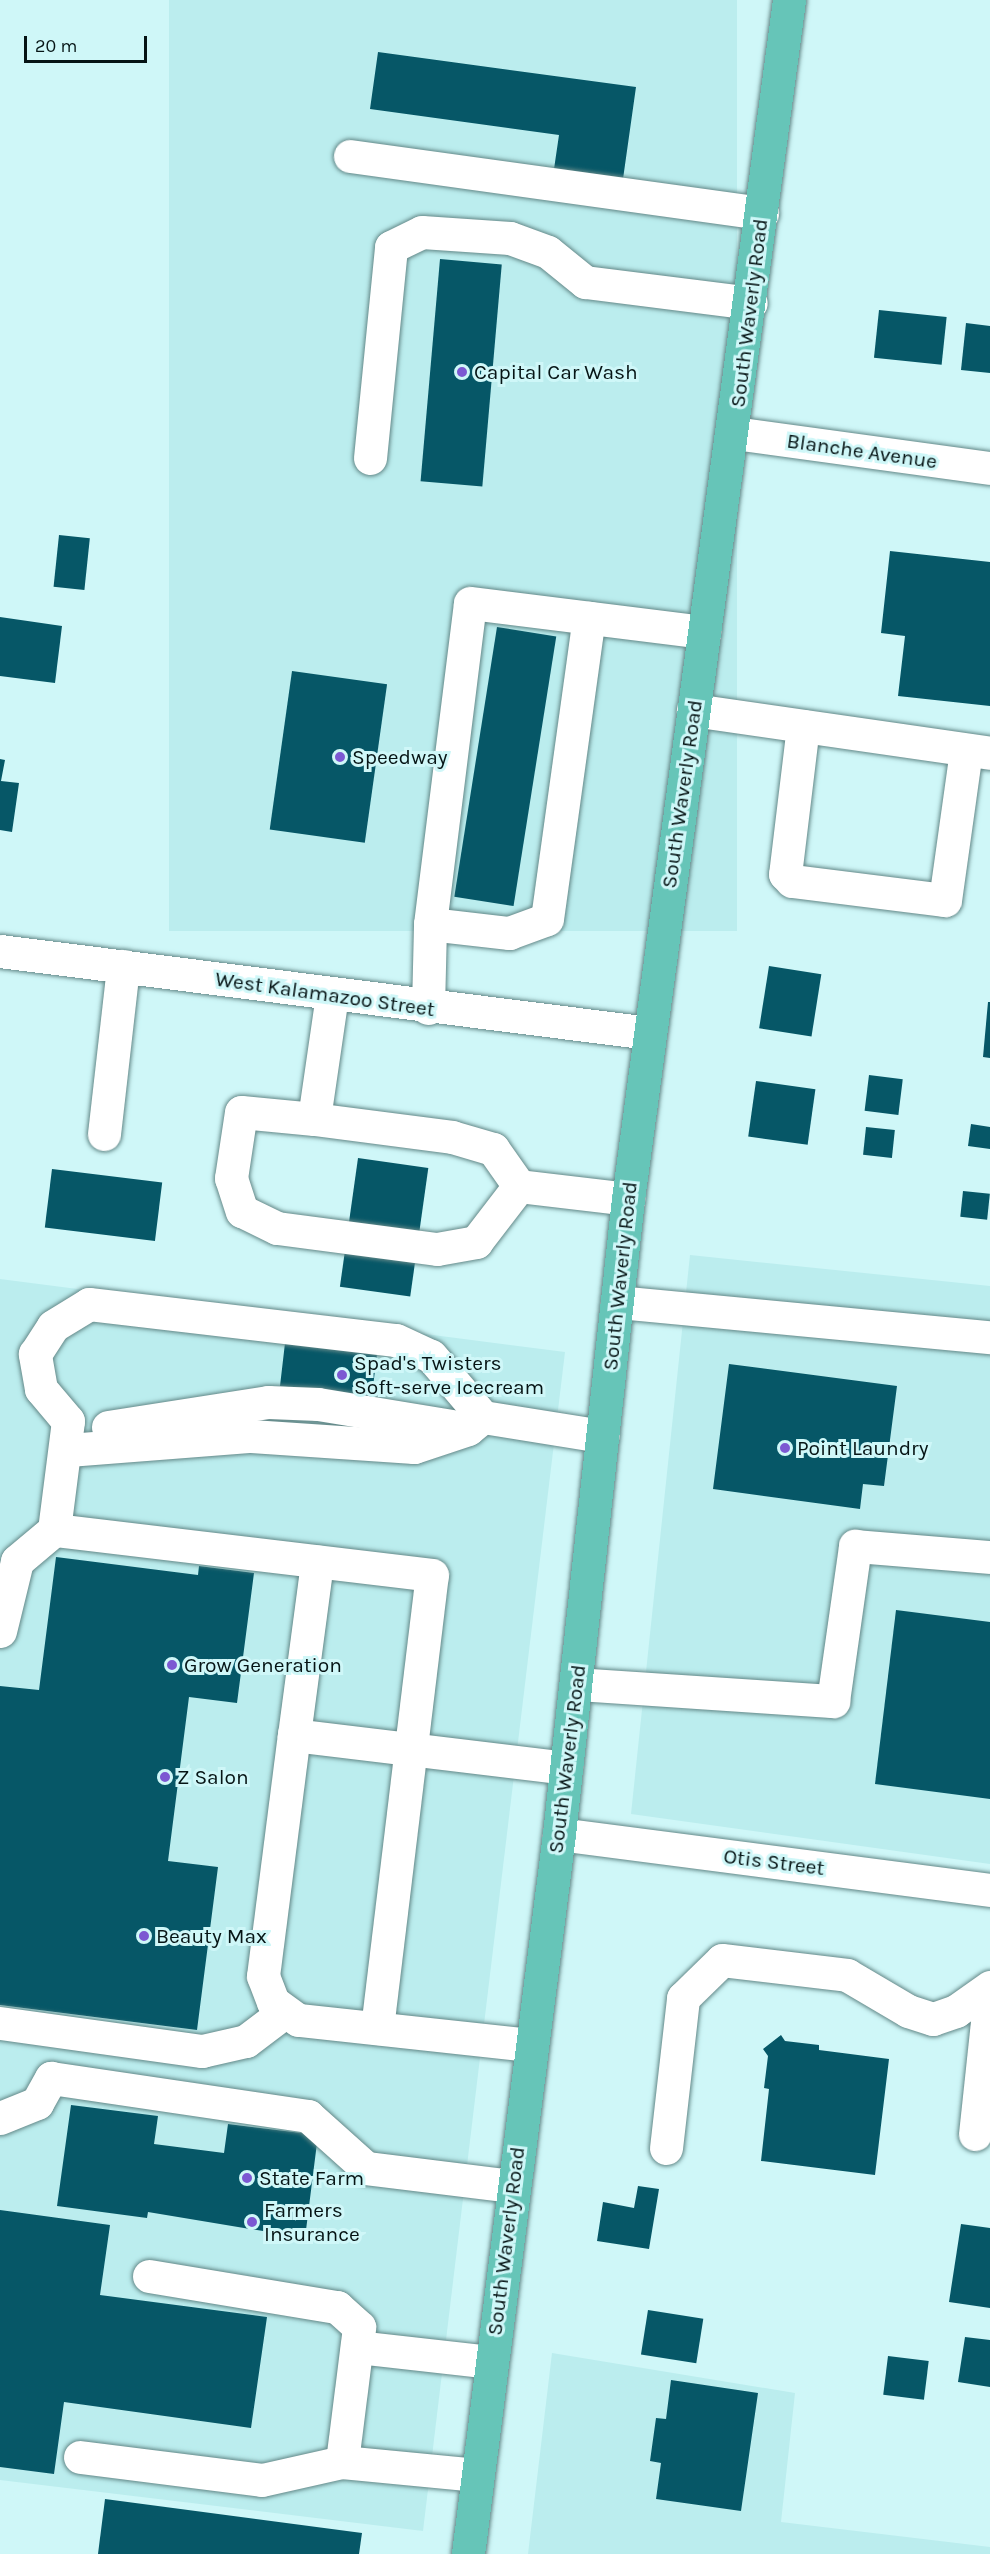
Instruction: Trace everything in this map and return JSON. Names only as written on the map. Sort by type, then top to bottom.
[{"type":"main road","name":"South Waverly Road","points":[[468,2554],[530,2044],[559,1834],[628,1199],[693,710],[734,433],[789,0]]},
{"type":"street","points":[[350,156],[762,213]]},
{"type":"street","points":[[370,458],[391,247],[422,231],[510,238],[548,252],[585,282],[751,303]]},
{"type":"street","name":"Blanche Avenue","points":[[734,433],[990,468]]},
{"type":"street","points":[[428,1008],[430,924],[470,603],[704,632]]},
{"type":"street","points":[[430,924],[509,933],[547,918],[589,618]]},
{"type":"street","points":[[693,710],[802,726],[978,752],[945,900],[792,881],[785,874],[802,726]]},
{"type":"street","name":"West Kalamazoo Street","points":[[0,951],[428,1008],[650,1033]]},
{"type":"street","points":[[104,1134],[123,966]]},
{"type":"street","points":[[314,1119],[332,995]]},
{"type":"street","points":[[519,1186],[476,1242],[437,1249],[277,1228],[242,1211],[231,1178],[241,1112],[452,1137],[493,1149],[519,1186],[628,1199]]},
{"type":"street","points":[[617,1302],[990,1337]]},
{"type":"street","points":[[0,1631],[17,1561],[54,1530],[68,1436],[41,1389],[35,1354],[53,1326],[89,1304],[396,1340],[431,1356],[476,1423]]},
{"type":"street","points":[[68,1436],[251,1436],[414,1447],[476,1423],[602,1436]]},
{"type":"street","points":[[54,1530],[432,1575],[377,2028]]},
{"type":"street","points":[[576,1684],[833,1701],[855,1546],[990,1557]]},
{"type":"street","points":[[317,1562],[262,1976],[283,2013],[298,2020],[530,2044]]},
{"type":"street","points":[[294,1735],[566,1768]]},
{"type":"street","name":"Otis Street","points":[[559,1834],[990,1890]]},
{"type":"street","points":[[666,2148],[683,1998],[722,1960],[847,1975],[908,2011],[933,2019],[956,2011],[990,1987]]},
{"type":"street","points":[[975,2134],[990,1994]]},
{"type":"street","points":[[0,2023],[202,2051],[246,2042],[283,2013]]},
{"type":"street","points":[[0,2118],[37,2103],[51,2078],[308,2116],[366,2168],[513,2186]]},
{"type":"street","points":[[149,2276],[337,2307],[359,2327],[342,2462]]},
{"type":"street","points":[[357,2347],[491,2362]]},
{"type":"street","points":[[80,2457],[262,2480],[342,2462],[477,2475]]},
{"type":"shaded area","points":[[169,0],[737,0],[737,931],[169,931]]},
{"type":"shaded area","points":[[690,1255],[990,1286],[990,1864],[631,1814]]},
{"type":"shaded area","points":[[0,1279],[565,1352],[423,2531],[0,2480]]},
{"type":"shaded area","points":[[552,2353],[795,2393],[781,2522],[990,2547],[990,2554],[528,2554]]},
{"type":"building","points":[[378,52],[636,87],[623,179],[554,169],[559,135],[370,109]]},
{"type":"building","name":"Capital Car Wash","points":[[440,259],[502,264],[482,487],[421,481]]},
{"type":"building","points":[[879,310],[947,317],[942,365],[874,358]]},
{"type":"building","points":[[966,323],[990,326],[990,373],[961,370]]},
{"type":"building","points":[[59,535],[90,538],[84,590],[54,587]]},
{"type":"building","points":[[890,551],[990,562],[990,706],[898,696],[905,636],[881,633]]},
{"type":"building","points":[[0,617],[62,626],[55,683],[0,676]]},
{"type":"building","points":[[497,627],[556,636],[514,906],[454,897]]},
{"type":"building","points":[[292,671],[387,684],[365,843],[270,829]]},
{"type":"building","points":[[0,759],[5,760],[1,781],[19,783],[12,832],[0,830]]},
{"type":"building","points":[[769,966],[821,974],[811,1037],[759,1028]]},
{"type":"building","points":[[988,1002],[990,1002],[990,1058],[983,1057]]},
{"type":"building","points":[[869,1075],[903,1079],[898,1115],[865,1111]]},
{"type":"building","points":[[756,1081],[815,1089],[808,1145],[748,1136]]},
{"type":"building","points":[[971,1124],[990,1127],[990,1149],[968,1146]]},
{"type":"building","points":[[866,1127],[895,1130],[892,1158],[863,1155]]},
{"type":"building","points":[[358,1158],[428,1168],[410,1297],[340,1287]]},
{"type":"building","points":[[52,1169],[162,1183],[155,1241],[45,1228]]},
{"type":"building","points":[[963,1191],[990,1194],[987,1220],[960,1217]]},
{"type":"building","points":[[285,1343],[377,1354],[368,1428],[332,1423],[336,1393],[280,1386]]},
{"type":"building","points":[[729,1364],[897,1386],[884,1486],[863,1484],[860,1509],[713,1489]]},
{"type":"building","points":[[56,1557],[198,1575],[199,1566],[254,1573],[237,1703],[189,1697],[168,1861],[218,1867],[197,2030],[0,2005],[0,1686],[39,1690]]},
{"type":"building","points":[[896,1610],[990,1622],[990,1799],[875,1784]]},
{"type":"building","points":[[781,2035],[785,2041],[819,2045],[819,2050],[889,2059],[875,2175],[761,2161],[769,2089],[764,2088],[768,2056],[763,2049]]},
{"type":"building","points":[[71,2105],[158,2116],[154,2144],[224,2153],[228,2124],[318,2135],[305,2238],[148,2212],[147,2218],[57,2206]]},
{"type":"building","points":[[638,2186],[659,2189],[649,2249],[597,2241],[603,2202],[634,2208]]},
{"type":"building","points":[[0,2210],[110,2225],[100,2295],[267,2317],[251,2428],[64,2402],[54,2474],[0,2467]]},
{"type":"building","points":[[961,2224],[990,2228],[990,2308],[949,2302]]},
{"type":"building","points":[[648,2310],[703,2319],[696,2363],[641,2354]]},
{"type":"building","points":[[965,2337],[990,2340],[990,2387],[958,2382]]},
{"type":"building","points":[[888,2356],[929,2361],[924,2400],[883,2395]]},
{"type":"building","points":[[671,2380],[758,2393],[741,2511],[656,2499],[661,2463],[650,2461],[656,2418],[666,2419]]},
{"type":"building","points":[[105,2499],[362,2533],[359,2554],[98,2554]]},
{"type":"place","name":"Capital Car Wash","points":[[462,372]]},
{"type":"place","name":"Speedway","points":[[340,757]]},
{"type":"place","name":"Spad's Twisters Soft-serve Icecream","points":[[342,1375]]},
{"type":"place","name":"Point Laundry","points":[[785,1448]]},
{"type":"place","name":"Grow Generation","points":[[172,1665]]},
{"type":"place","name":"Z Salon","points":[[165,1777]]},
{"type":"place","name":"Beauty Max","points":[[144,1936]]},
{"type":"place","name":"State Farm","points":[[247,2178]]},
{"type":"place","name":"Farmers Insurance","points":[[252,2222]]}]
